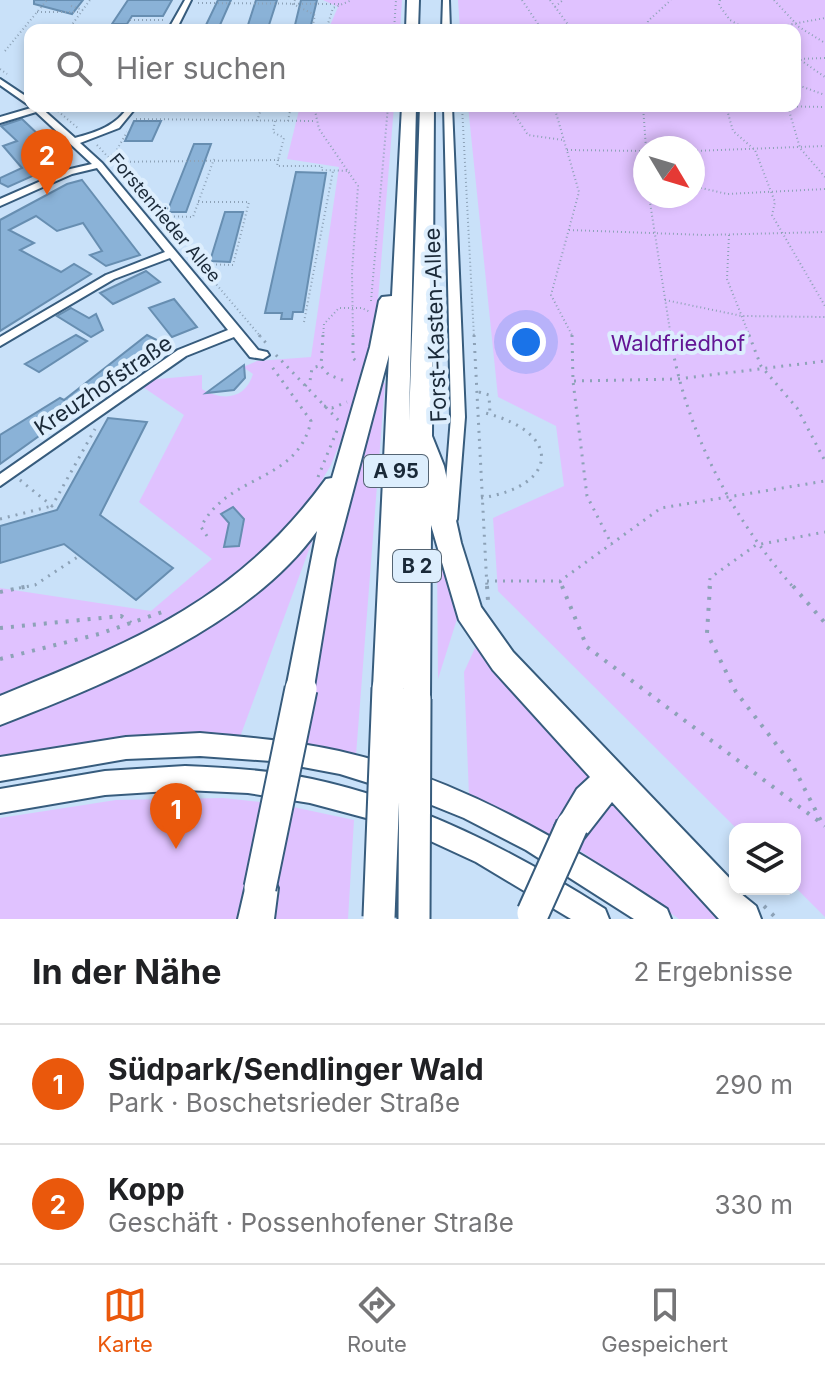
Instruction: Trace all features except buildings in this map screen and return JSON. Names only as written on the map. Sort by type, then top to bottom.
[{"type":"highway","points":[[412,24],[413,0]]},
{"type":"highway","name":"A 95","points":[[402,694],[403,254],[409,112]]},
{"type":"highway","name":"A 95","points":[[419,433],[427,112]]},
{"type":"highway","points":[[258,904],[301,689],[322,559],[381,347],[393,275],[403,254]]},
{"type":"highway","points":[[419,433],[432,466],[448,543],[469,612],[503,661],[743,919]]},
{"type":"highway","name":"B 2","points":[[391,918],[419,433]]},
{"type":"highway","points":[[0,711],[146,647],[229,598],[299,534],[345,470]]},
{"type":"highway","points":[[532,916],[572,826],[589,801],[612,779]]},
{"type":"main road","points":[[0,769],[127,748],[224,746],[347,763],[416,785],[492,817],[580,865],[657,919]]},
{"type":"main road","points":[[0,801],[120,781],[215,778],[285,784],[350,798],[415,820],[491,858],[595,919]]},
{"type":"street","points":[[446,0],[446,24]]},
{"type":"street","points":[[175,24],[187,2]]},
{"type":"street","name":"Forstenrieder Allee","points":[[0,81],[24,99]]},
{"type":"street","points":[[0,120],[24,110]]},
{"type":"street","name":"Forstenrieder Allee","points":[[41,112],[104,161],[235,332],[254,354],[268,354]]},
{"type":"street","points":[[75,141],[107,132],[129,119],[131,112]]},
{"type":"street","name":"Forst-Kasten-Allee","points":[[448,112],[458,417],[448,543]]},
{"type":"street","points":[[0,203],[69,172],[104,161]]},
{"type":"street","points":[[0,342],[110,277],[173,253]]},
{"type":"street","name":"Kreuzhofstraße","points":[[6,477],[182,353],[235,332]]},
{"type":"path","points":[[27,24],[47,0]]},
{"type":"path","points":[[72,24],[90,0]]},
{"type":"path","points":[[293,4],[295,0]]},
{"type":"path","points":[[187,2],[339,4],[352,0]]},
{"type":"path","points":[[394,24],[396,0]]},
{"type":"path","points":[[522,0],[538,24]]},
{"type":"path","points":[[550,0],[568,24]]},
{"type":"path","points":[[555,7],[563,0]]},
{"type":"path","points":[[648,24],[671,0]]},
{"type":"path","points":[[720,0],[719,5],[730,20],[737,24]]},
{"type":"path","points":[[774,0],[800,24]]},
{"type":"path","points":[[293,4],[315,15],[313,24]]},
{"type":"path","points":[[327,24],[330,13],[339,4]]},
{"type":"path","points":[[71,6],[82,11]]},
{"type":"path","points":[[37,12],[82,11]]},
{"type":"path","points":[[156,20],[159,16]]},
{"type":"path","points":[[788,24],[825,18]]},
{"type":"path","points":[[130,20],[156,20],[168,24]]},
{"type":"path","points":[[801,25],[825,43]]},
{"type":"path","points":[[5,51],[24,28]]},
{"type":"path","points":[[801,59],[825,58]]},
{"type":"path","points":[[801,60],[825,77]]},
{"type":"path","points":[[801,86],[825,95]]},
{"type":"path","points":[[801,107],[825,107]]},
{"type":"path","points":[[186,120],[190,112]]},
{"type":"path","points":[[257,121],[260,112]]},
{"type":"path","points":[[288,121],[290,112]]},
{"type":"path","points":[[314,112],[315,121],[338,159],[351,171],[358,186],[352,306],[353,358],[359,364]]},
{"type":"path","points":[[345,381],[329,375],[321,366],[321,341],[327,317],[339,308],[352,306],[370,312],[387,112]]},
{"type":"path","points":[[462,112],[479,392],[481,498],[491,612]]},
{"type":"path","points":[[513,112],[528,135],[563,140]]},
{"type":"path","points":[[556,112],[579,192],[551,295],[573,337],[573,381],[587,496],[612,545]]},
{"type":"path","points":[[643,112],[644,136]]},
{"type":"path","points":[[728,112],[733,131],[755,150],[775,202],[772,215],[825,306]]},
{"type":"path","points":[[789,112],[800,148],[825,177]]},
{"type":"path","points":[[104,161],[115,153],[129,119],[315,121]]},
{"type":"path","points":[[275,121],[273,132],[284,138],[277,166],[322,166],[321,170],[351,171]]},
{"type":"path","points":[[705,151],[825,146]]},
{"type":"path","points":[[567,150],[633,150]]},
{"type":"path","points":[[243,160],[246,151]]},
{"type":"path","points":[[158,216],[193,217],[214,159]]},
{"type":"path","points":[[104,161],[278,160]]},
{"type":"path","points":[[304,322],[333,171]]},
{"type":"path","points":[[705,189],[727,194],[825,189]]},
{"type":"path","points":[[198,202],[249,202],[233,265]]},
{"type":"path","points":[[651,208],[677,379],[726,497],[756,545],[825,622]]},
{"type":"path","points":[[569,230],[729,235],[825,232]]},
{"type":"path","points":[[729,235],[727,279],[761,366],[797,408],[825,461]]},
{"type":"path","points":[[199,264],[239,267]]},
{"type":"path","points":[[665,300],[742,316],[825,317]]},
{"type":"path","points":[[268,354],[340,422],[316,481]]},
{"type":"path","points":[[207,536],[201,527],[211,505],[224,494],[271,473],[292,458],[311,432],[311,421],[268,354]]},
{"type":"path","points":[[573,381],[677,379],[761,366],[825,361]]},
{"type":"path","points":[[305,386],[310,381],[312,368],[321,366]]},
{"type":"path","points":[[479,392],[489,395],[487,413],[507,418],[534,435],[541,449],[540,466],[535,478],[518,489],[481,498]]},
{"type":"path","points":[[323,406],[332,408],[347,402]]},
{"type":"path","points":[[0,519],[52,506],[107,409],[104,407]]},
{"type":"path","points":[[6,477],[52,506]]},
{"type":"path","points":[[487,581],[560,581],[661,508],[825,481]]},
{"type":"path","points":[[824,824],[793,766],[736,692],[707,633],[710,578],[756,545],[825,532]]},
{"type":"path","points":[[0,592],[35,585],[79,556]]},
{"type":"path","points":[[560,581],[587,647],[824,824]]},
{"type":"path","points":[[0,659],[131,623],[170,609]]},
{"type":"path","points":[[0,628],[121,616],[131,623]]},
{"type":"green space","points":[[323,0],[402,0],[400,24],[331,24],[338,7]]},
{"type":"green space","name":"Waldfriedhof","points":[[458,0],[825,0],[825,917],[801,893],[801,823],[731,823],[498,591],[493,518],[564,486],[556,426],[498,397],[469,112],[801,112],[801,24],[460,24]]},
{"type":"green space","points":[[299,112],[394,112],[376,324],[349,420],[331,465],[304,510],[277,542],[183,618],[0,695],[0,588],[151,611],[212,559],[139,502],[184,415],[140,385],[148,380],[202,375],[202,389],[217,395],[232,396],[244,389],[253,374],[243,367],[257,361],[311,357],[339,167],[287,159]]},
{"type":"green space","points":[[380,383],[385,383],[356,755],[278,741]]},
{"type":"green space","points":[[314,536],[240,737],[161,737],[0,759],[0,720],[98,680],[305,538]]},
{"type":"green space","points":[[437,556],[441,556],[457,619],[438,679]]},
{"type":"green space","points":[[476,646],[512,692],[725,919],[679,919],[579,850],[469,795],[464,672]]},
{"type":"green space","points":[[223,798],[279,804],[354,820],[348,919],[0,919],[0,818],[116,800]]},
{"type":"place","name":"Kopp","points":[[47,195]]},
{"type":"place","name":"Südpark/Sendlinger Wald","points":[[176,849]]}]
